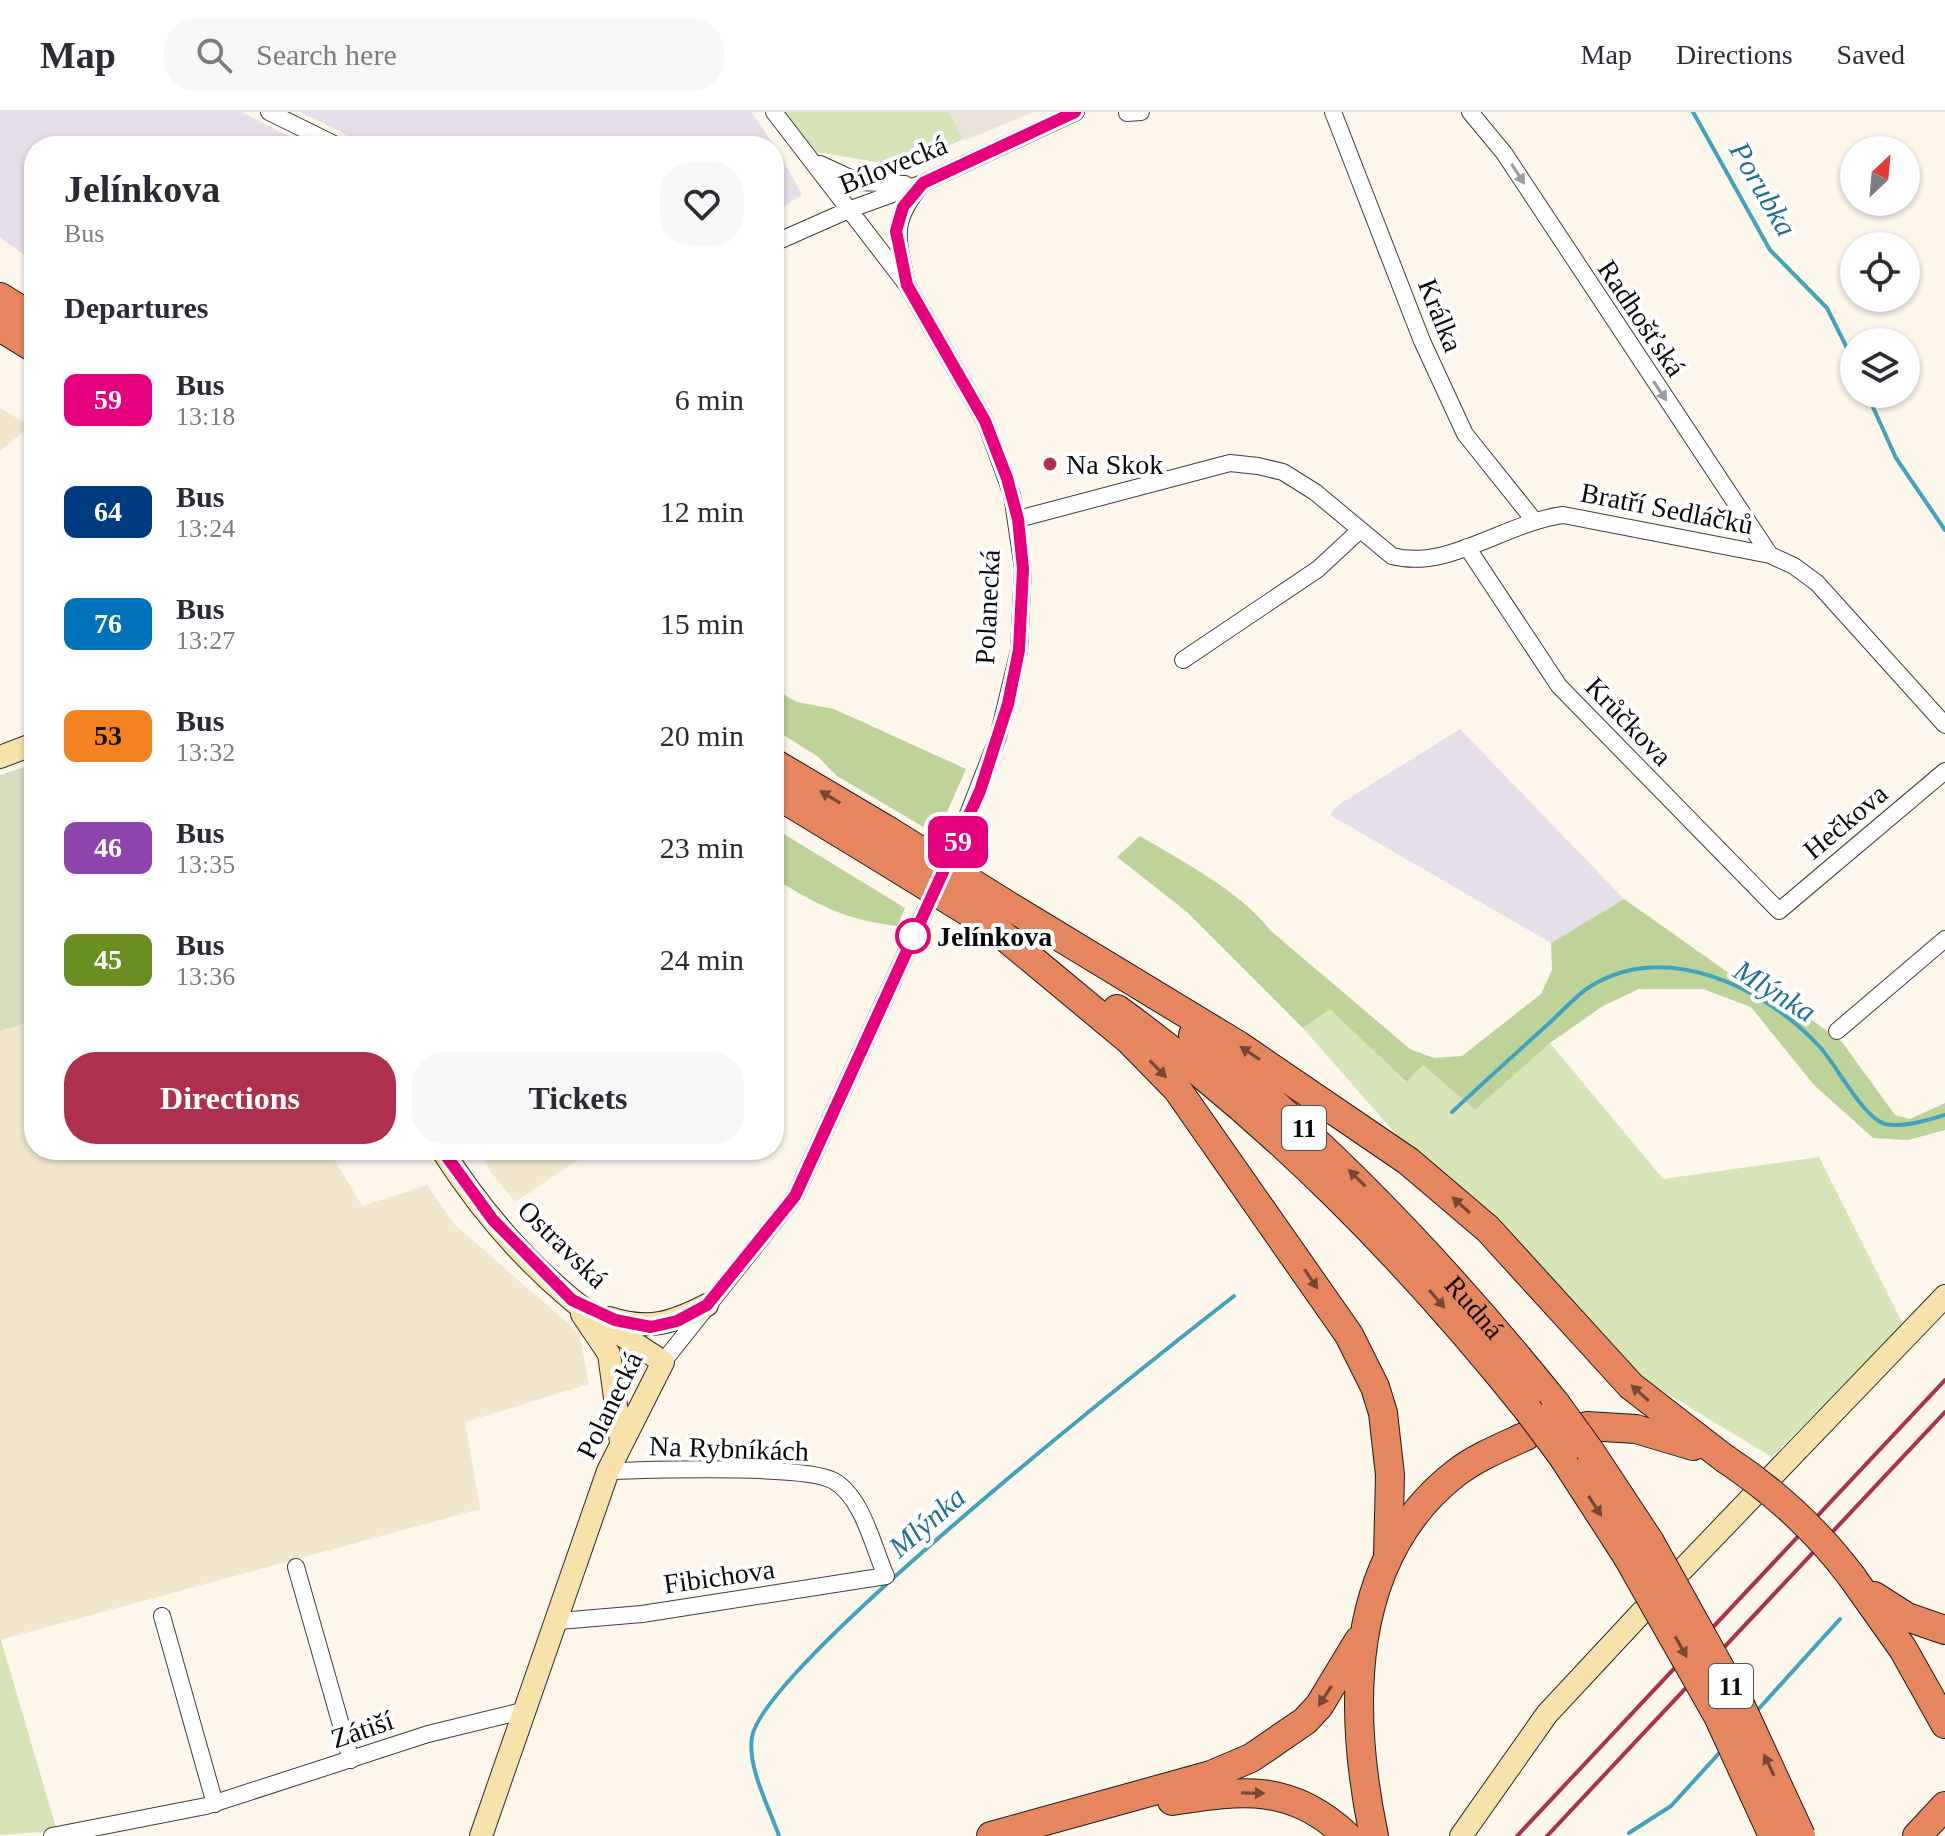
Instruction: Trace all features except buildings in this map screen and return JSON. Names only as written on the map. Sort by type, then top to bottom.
[{"type":"highway","points":[[0,297],[24,312]]},
{"type":"highway","points":[[0,327],[24,342]]},
{"type":"highway","name":"11","points":[[784,770],[882,843],[998,915]]},
{"type":"highway","name":"11","points":[[784,798],[882,843]]},
{"type":"highway","points":[[998,915],[1120,970],[1238,1045],[1408,1161],[1488,1229],[1631,1386],[1765,1487],[1803,1520],[1852,1577],[1903,1649],[1945,1724]]},
{"type":"highway","points":[[998,915],[1177,1089],[1349,1335],[1375,1387],[1383,1413],[1390,1475],[1388,1557]]},
{"type":"highway","name":"Rudná","points":[[998,915],[1148,1031],[1320,1176],[1416,1275],[1527,1423],[1580,1445]]},
{"type":"highway","name":"Rudná","points":[[998,915],[1164,1012],[1282,1108],[1340,1160],[1447,1271],[1556,1404],[1580,1445],[1638,1549],[1773,1836]]},
{"type":"highway","points":[[1000,1834],[1211,1775],[1271,1748],[1319,1706],[1365,1629],[1388,1557],[1420,1509],[1456,1473],[1527,1423]]},
{"type":"highway","points":[[1580,1445],[1661,1435],[1724,1458]]},
{"type":"highway","name":"Rudná","points":[[1638,1549],[1740,1704],[1801,1836]]},
{"type":"highway","points":[[1852,1577],[1892,1609],[1945,1630]]},
{"type":"highway","points":[[1365,1629],[1359,1721],[1374,1836]]},
{"type":"highway","points":[[1000,1834],[1228,1793],[1284,1796],[1320,1812],[1347,1836]]},
{"type":"highway","points":[[1917,1836],[1945,1806]]},
{"type":"street","points":[[269,112],[318,136]]},
{"type":"street","name":"Polanecká","points":[[774,112],[907,285],[985,421],[1005,469],[1018,519],[1024,592],[1015,674],[980,791],[954,850]]},
{"type":"street","name":"Bílovecká","points":[[784,239],[851,209],[923,183],[1076,112]]},
{"type":"street","points":[[1127,113],[1141,112]]},
{"type":"street","name":"Králka","points":[[1333,112],[1422,341],[1465,434],[1533,519]]},
{"type":"street","name":"Radhošťská","points":[[1470,112],[1504,153],[1770,555]]},
{"type":"street","points":[[812,158],[859,182],[888,185],[923,183]]},
{"type":"street","points":[[907,285],[896,231],[903,207],[923,183]]},
{"type":"street","name":"Bratří Sedláčků","points":[[1018,519],[1230,463],[1283,472],[1315,492],[1392,556],[1404,559],[1442,559],[1533,519],[1563,515],[1770,555],[1794,566],[1817,583],[1945,725]]},
{"type":"street","points":[[1183,660],[1318,569],[1360,530]]},
{"type":"street","name":"Krůčkova","points":[[1467,547],[1559,686],[1779,911]]},
{"type":"street","points":[[0,757],[24,748]]},
{"type":"street","name":"Hečkova","points":[[1779,911],[1945,771]]},
{"type":"street","name":"Polanecká","points":[[481,1836],[559,1621],[608,1471],[621,1442],[663,1362],[795,1196],[926,909]]},
{"type":"street","points":[[1837,1031],[1945,939]]},
{"type":"street","name":"Ostravská","points":[[449,1160],[493,1220],[572,1300],[663,1362]]},
{"type":"street","points":[[1682,1570],[1945,1296]]},
{"type":"street","points":[[572,1300],[615,1320],[651,1327],[677,1321],[707,1305]]},
{"type":"street","points":[[572,1300],[609,1354],[621,1442]]},
{"type":"street","name":"Na Rybníkách","points":[[608,1471],[764,1471],[810,1474],[834,1481],[855,1502],[886,1576]]},
{"type":"street","points":[[296,1567],[351,1760]]},
{"type":"street","name":"Fibichova","points":[[559,1621],[642,1614],[886,1576]]},
{"type":"street","points":[[1461,1836],[1547,1714],[1642,1612]]},
{"type":"street","points":[[162,1616],[215,1804]]},
{"type":"street","name":"Zátiší","points":[[52,1836],[215,1804],[428,1734],[526,1710]]},
{"type":"shaded area","points":[[0,112],[241,112],[288,136],[24,136],[24,254],[0,238]]},
{"type":"shaded area","points":[[300,112],[751,112],[768,136],[349,136]]},
{"type":"shaded area","points":[[949,112],[1034,112],[964,141]]},
{"type":"shaded area","points":[[784,161],[802,195],[784,206]]},
{"type":"shaded area","points":[[0,408],[24,422],[24,431],[0,451]]},
{"type":"shaded area","points":[[1460,729],[1624,899],[1551,943],[1330,815],[1338,805]]},
{"type":"shaded area","points":[[24,1024],[24,1160],[335,1160],[362,1206],[427,1185],[454,1224],[579,1333],[589,1384],[465,1422],[480,1509],[0,1640],[0,1031]]},
{"type":"shaded area","points":[[485,1160],[578,1160],[515,1202]]},
{"type":"green space","points":[[784,112],[1028,112],[900,166],[817,152]]},
{"type":"green space","points":[[784,695],[797,702],[834,709],[966,769],[937,835],[837,776],[817,756],[784,735]]},
{"type":"green space","points":[[24,767],[24,1024],[0,1031],[0,775]]},
{"type":"green space","points":[[784,834],[905,908],[897,926],[862,920],[804,896],[784,884]]},
{"type":"green space","points":[[1140,836],[1227,890],[1410,1049],[1434,1058],[1462,1056],[1541,994],[1552,970],[1551,943],[1624,899],[1726,971],[1786,1001],[1842,1042],[1895,1115],[1910,1119],[1945,1103],[1945,1130],[1908,1140],[1873,1138],[1814,1085],[1751,1007],[1703,989],[1639,989],[1603,1006],[1550,1043],[1475,1110],[1423,1065],[1406,1082],[1330,1009],[1303,1028],[1187,912],[1117,857]]},
{"type":"green space","points":[[1330,1008],[1405,1082],[1423,1065],[1475,1110],[1550,1043],[1663,1179],[1819,1157],[1903,1324],[1772,1457],[1639,1377],[1570,1304],[1492,1212],[1400,1139],[1303,1028]]},
{"type":"green space","points":[[1,1640],[57,1831],[0,1835]]},
{"type":"waterway","name":"Porubka","points":[[1693,112],[1770,250],[1827,308],[1840,334]]},
{"type":"waterway","name":"Porubka","points":[[1873,408],[1896,458],[1945,530]]},
{"type":"waterway","name":"Mlýnka","points":[[1452,1112],[1585,990],[1620,973],[1651,967],[1682,969],[1713,977],[1743,989],[1771,1006],[1819,1046],[1859,1101],[1877,1120],[1892,1125],[1907,1124],[1945,1115]]},
{"type":"waterway","name":"Mlýnka","points":[[779,1836],[760,1787],[751,1749],[752,1737],[773,1700],[822,1646],[890,1581],[1051,1443],[1234,1296]]},
{"type":"waterway","points":[[1755,1713],[1840,1619]]},
{"type":"waterway","points":[[1629,1833],[1671,1806],[1722,1750]]},
{"type":"railway","points":[[1517,1836],[1945,1380]]},
{"type":"railway","points":[[1547,1836],[1945,1412]]},
{"type":"bus line","name":"59","points":[[449,1160],[493,1220],[572,1300],[603,1316],[627,1324],[651,1327],[677,1321],[707,1305],[795,1196],[821,1146],[875,1017],[980,791],[1008,704],[1019,650],[1023,569],[1018,519],[1002,460],[985,421],[907,285],[896,231],[903,207],[923,183],[1075,112]]},
{"type":"place","name":"Na Skok","points":[[1050,464]]},
{"type":"place","name":"Jelínkova","points":[[913,936]]}]
